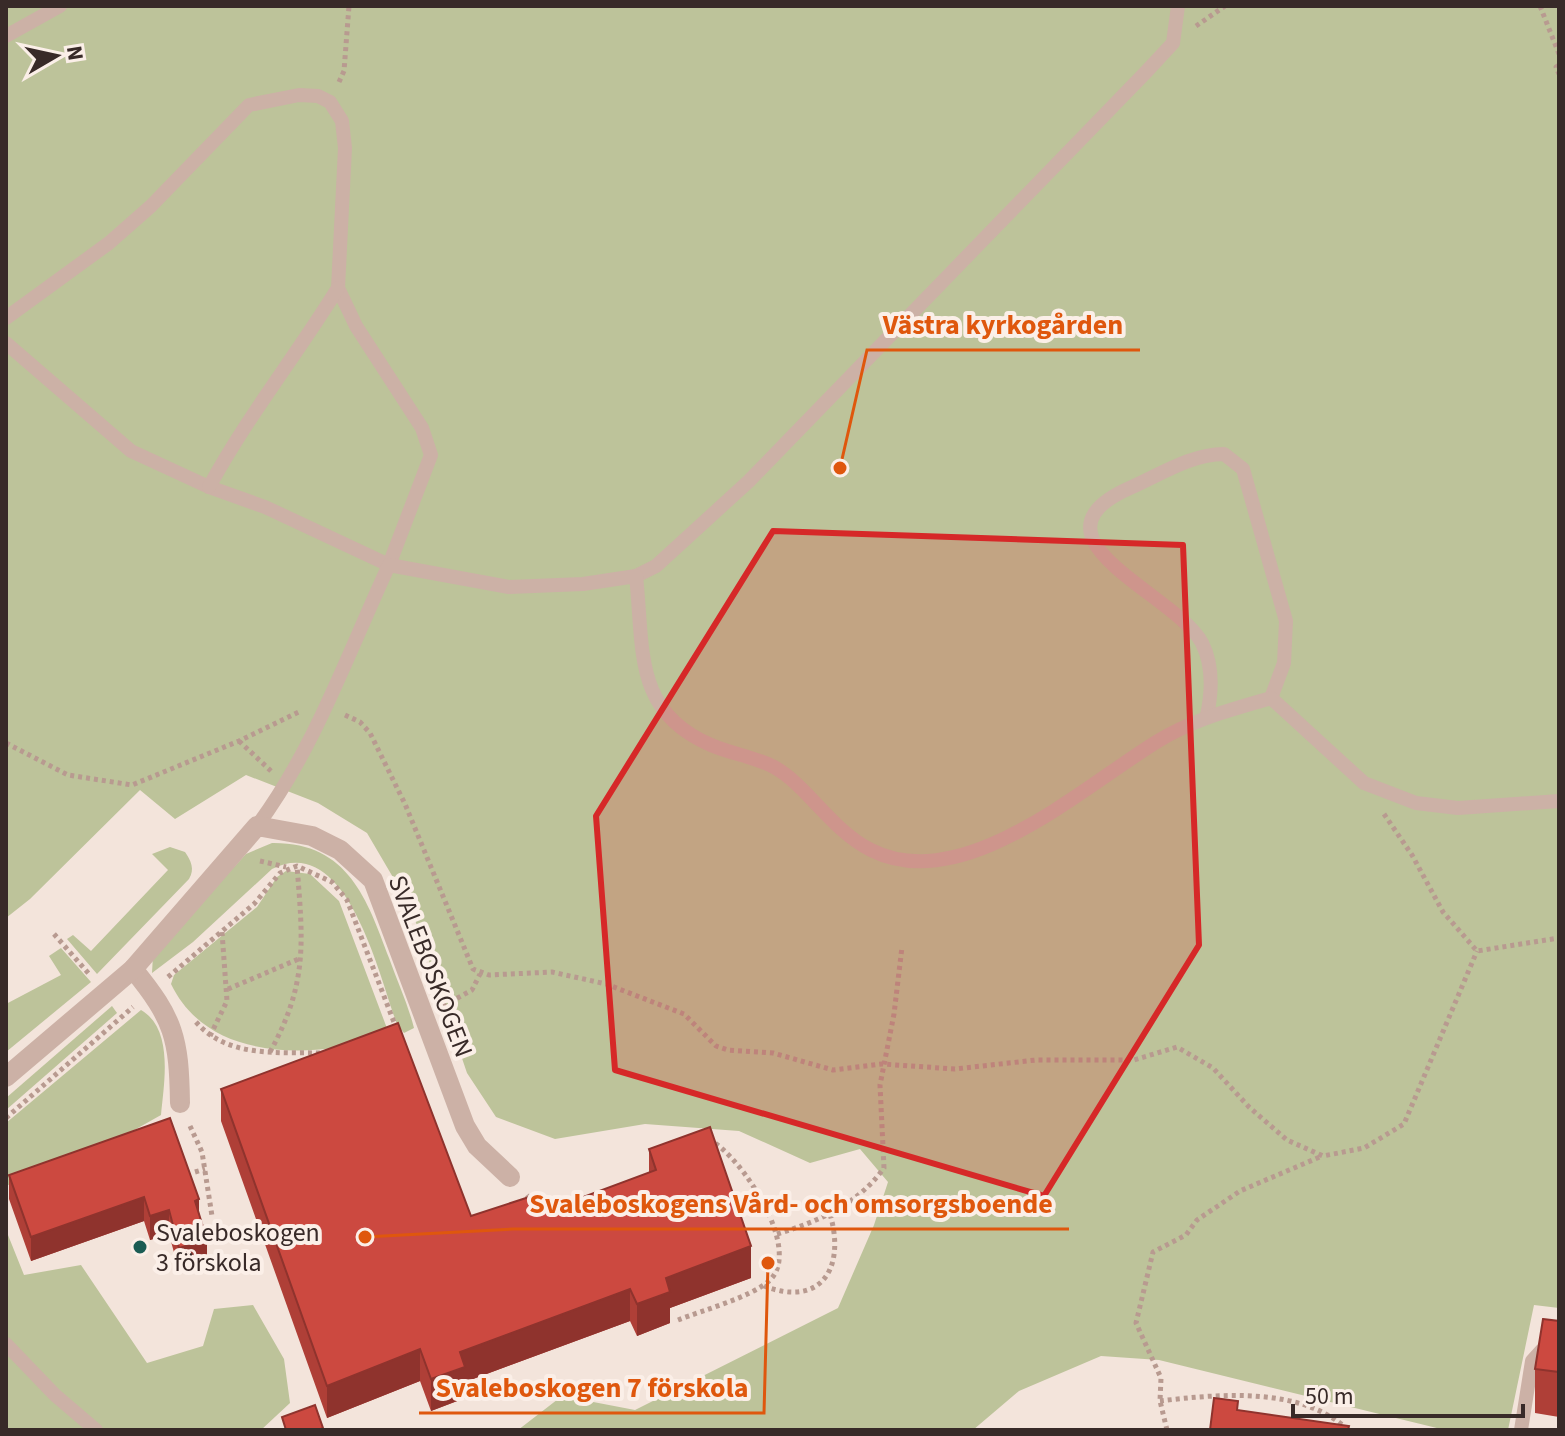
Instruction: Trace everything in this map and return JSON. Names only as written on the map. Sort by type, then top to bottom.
[{"type":"street","points":[[6,1077],[133,969],[257,826]]},
{"type":"street","name":"SVALEBOSKOGEN","points":[[257,826],[312,836],[340,850],[373,880],[465,1126],[477,1146],[510,1177]]},
{"type":"street","points":[[133,969],[160,989],[173,1029],[180,1066],[180,1103]]},
{"type":"lane","points":[[6,36],[60,6]]},
{"type":"lane","points":[[6,343],[131,451],[209,487],[265,507],[389,565],[509,587],[583,584],[636,576],[656,566],[749,481],[1103,117],[1173,43],[1178,6]]},
{"type":"lane","points":[[6,318],[109,243],[249,105],[299,95],[318,96],[330,102],[342,121],[345,148],[338,288],[356,326],[422,428],[431,455],[389,565],[325,706],[285,785],[257,826]]},
{"type":"lane","points":[[209,487],[239,431],[294,359],[338,288]]},
{"type":"lane","points":[[1207,715],[1211,685],[1202,644],[1169,606],[1111,566],[1093,544],[1091,527],[1097,511],[1109,499],[1202,457],[1224,454],[1243,469],[1281,594],[1286,621],[1285,650],[1271,698]]},
{"type":"lane","points":[[636,576],[649,687],[672,724],[714,746],[774,767],[847,834],[869,849],[903,861],[941,859],[1021,830],[1160,740],[1207,715],[1271,698]]},
{"type":"lane","points":[[1271,698],[1364,783],[1416,803],[1458,808],[1559,801]]},
{"type":"lane","points":[[6,1344],[55,1395],[96,1430]]},
{"type":"lane","points":[[1521,1430],[1532,1361],[1542,1350],[1559,1351]]},
{"type":"path","points":[[330,102],[344,71],[349,6]]},
{"type":"path","points":[[1540,6],[1559,54]]},
{"type":"path","points":[[1559,65],[1556,67],[1559,74]]},
{"type":"path","points":[[6,743],[68,775],[132,785],[239,741],[292,713],[325,706],[360,722],[370,733],[405,804],[473,969],[480,974],[552,972],[623,989],[684,1014],[716,1046],[728,1050],[773,1053],[833,1070],[882,1064],[955,1069],[1036,1060],[1134,1060],[1177,1047],[1213,1068],[1249,1107],[1287,1140],[1323,1156]]},
{"type":"path","points":[[239,741],[285,785]]},
{"type":"path","points":[[1364,783],[1412,855],[1443,912],[1477,951]]},
{"type":"path","points":[[254,860],[286,868],[297,866],[332,882],[347,900],[400,1037],[394,1040]]},
{"type":"path","points":[[270,1052],[287,1020],[302,957],[297,866]]},
{"type":"path","points":[[6,1118],[160,989],[163,980],[254,904],[286,868]]},
{"type":"path","points":[[210,1036],[224,1012],[228,989],[222,931]]},
{"type":"path","points":[[54,934],[106,993]]},
{"type":"path","points":[[1477,951],[1559,938]]},
{"type":"path","points":[[777,1234],[830,1214],[869,1187],[884,1168],[880,1085],[894,1014],[902,947]]},
{"type":"path","points":[[1167,1430],[1160,1401],[1161,1378],[1136,1323],[1153,1252],[1186,1235],[1197,1220],[1240,1191],[1323,1156],[1364,1148],[1404,1124],[1429,1058],[1477,951]]},
{"type":"path","points":[[228,989],[302,957]]},
{"type":"path","points":[[423,1013],[464,996],[476,986],[480,974]]},
{"type":"path","points":[[189,1014],[210,1036],[235,1046],[270,1052],[328,1053]]},
{"type":"path","points":[[678,1320],[763,1285],[777,1271],[777,1234],[770,1214],[746,1177],[718,1144],[708,1138]]},
{"type":"path","points":[[202,1152],[212,1216]]},
{"type":"path","points":[[195,1172],[205,1169]]},
{"type":"path","points":[[550,1226],[533,1202],[567,1205],[570,1212]]},
{"type":"path","points":[[763,1285],[790,1294],[811,1289],[826,1278],[836,1253],[830,1214]]},
{"type":"path","points":[[1160,1401],[1216,1394],[1262,1397],[1323,1414],[1348,1430]]},
{"type":"highlighted area","points":[[773,531],[1183,545],[1199,945],[1044,1196],[615,1070],[596,816]]},
{"type":"green space","points":[[6,6],[1559,6],[1559,1308],[1534,1305],[1508,1430],[1445,1430],[1159,1360],[1101,1356],[1019,1391],[973,1430],[518,1430],[562,1396],[635,1410],[838,1308],[874,1225],[888,1182],[860,1149],[810,1163],[739,1131],[645,1124],[555,1139],[496,1117],[467,1073],[411,908],[367,833],[318,803],[246,775],[175,819],[140,790],[30,899],[6,918]]},
{"type":"green space","points":[[272,843],[298,845],[319,852],[337,863],[351,878],[372,915],[414,1028],[404,1033],[397,1024],[369,944],[356,914],[340,889],[321,870],[298,863],[272,869],[193,942],[152,973],[153,955],[246,854]]},
{"type":"green space","points":[[170,847],[187,855],[192,868],[189,879],[97,974],[67,939],[73,935],[91,951],[168,870],[152,854]]},
{"type":"green space","points":[[286,871],[310,874],[339,901],[388,1031],[334,1048],[263,1048],[219,1034],[184,1005],[171,984],[174,975],[257,907],[277,877]]},
{"type":"green space","points":[[61,948],[91,982],[6,1052],[6,1004],[61,975],[49,956]]},
{"type":"green space","points":[[112,1006],[117,1013],[6,1110],[6,1098]]},
{"type":"green space","points":[[141,1010],[151,1019],[163,1043],[165,1073],[161,1115],[113,1142],[6,1186],[6,1123]]},
{"type":"green space","points":[[6,1230],[24,1275],[81,1265],[147,1363],[203,1346],[214,1309],[253,1305],[284,1359],[290,1403],[261,1430],[6,1430]]},
{"type":"building","points":[[398,1023],[471,1216],[529,1197],[535,1215],[656,1170],[649,1149],[710,1127],[751,1246],[666,1278],[670,1292],[637,1304],[630,1289],[460,1352],[465,1367],[431,1379],[420,1349],[327,1386],[221,1089]]},
{"type":"building","points":[[170,1118],[199,1199],[195,1201],[207,1240],[179,1248],[169,1210],[150,1216],[144,1197],[31,1237],[9,1175]]},
{"type":"building","points":[[1543,1319],[1559,1321],[1559,1372],[1535,1369]]},
{"type":"building","points":[[1214,1398],[1238,1401],[1237,1410],[1349,1426],[1348,1430],[1210,1430]]},
{"type":"building","points":[[315,1405],[323,1428],[286,1430],[282,1417]]},
{"type":"place","name":"Västra kyrkogården","points":[[840,468]]},
{"type":"place","name":"Svaleboskogens Vård- och omsorgsboende","points":[[365,1237]]},
{"type":"place","name":"Svaleboskogen 3 förskola","points":[[140,1247]]},
{"type":"place","name":"Svaleboskogen 7 förskola","points":[[768,1263]]}]
